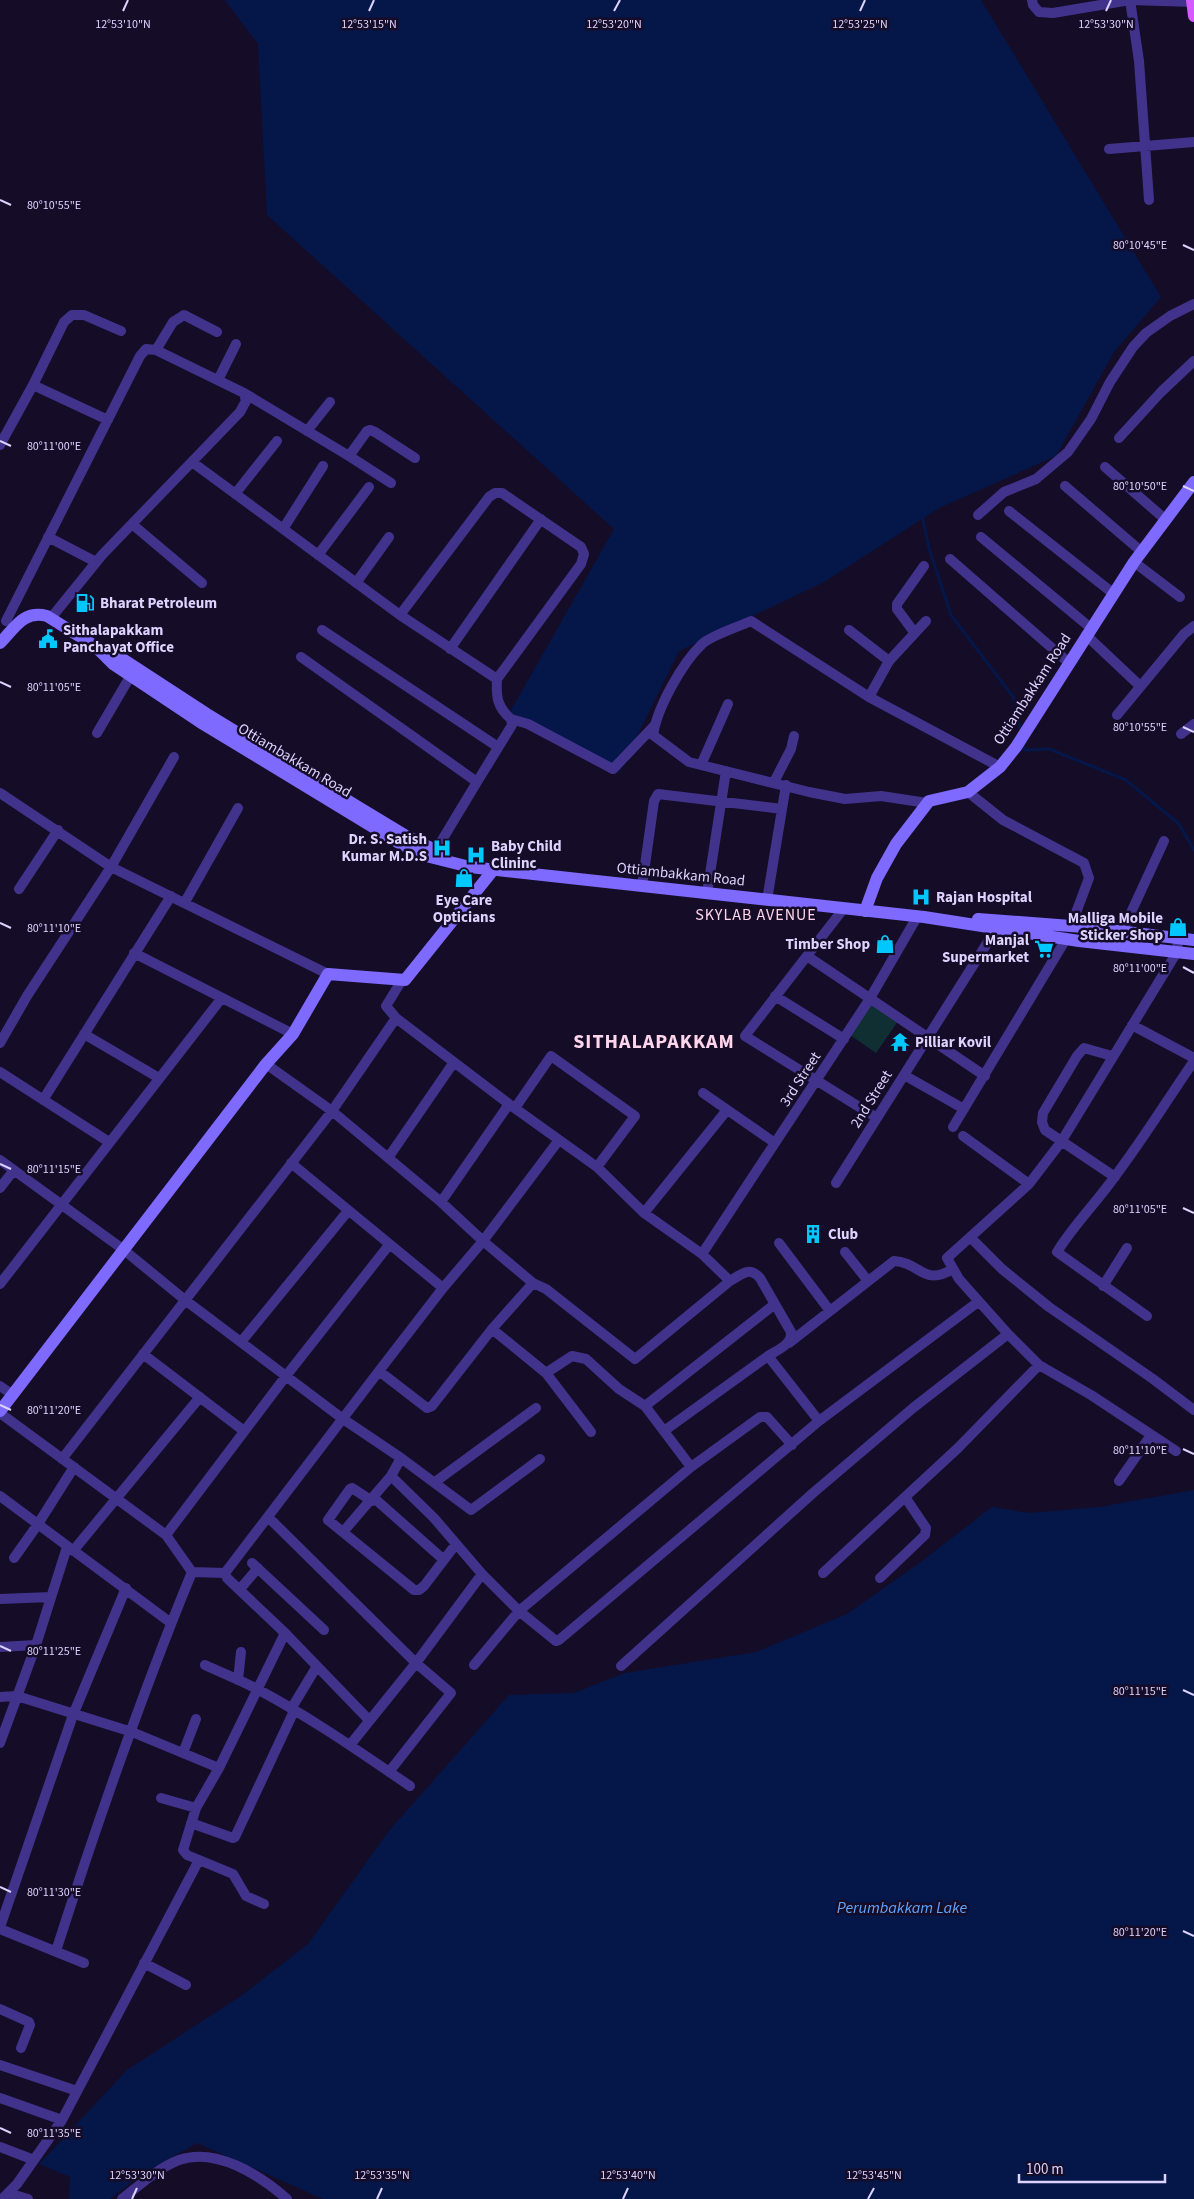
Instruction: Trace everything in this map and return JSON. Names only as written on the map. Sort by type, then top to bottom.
[{"type":"main road","points":[[1193,1],[1194,16]]},
{"type":"street","points":[[1032,0],[1033,5],[1040,12],[1053,13],[1130,0],[1193,1]]},
{"type":"street","points":[[1130,0],[1139,61],[1149,200]]},
{"type":"street","points":[[1109,150],[1194,142]]},
{"type":"street","points":[[978,515],[1004,492],[1036,479],[1068,452],[1091,420],[1110,382],[1132,347],[1146,333],[1170,316],[1194,304]]},
{"type":"street","points":[[0,445],[33,385],[64,322],[72,315],[84,315],[121,331]]},
{"type":"street","points":[[156,350],[173,322],[184,315],[217,332]]},
{"type":"street","points":[[218,380],[236,344]]},
{"type":"street","points":[[7,622],[140,356],[146,349],[156,350],[244,393],[391,483]]},
{"type":"street","points":[[1119,438],[1161,392],[1194,361]]},
{"type":"street","points":[[33,385],[108,420]]},
{"type":"street","points":[[51,618],[96,562],[240,412],[246,401],[244,393]]},
{"type":"street","points":[[307,431],[330,402]]},
{"type":"street","points":[[349,456],[370,430],[414,458]]},
{"type":"street","points":[[235,494],[277,441]]},
{"type":"street","points":[[192,462],[400,615],[497,679]]},
{"type":"street","points":[[283,529],[323,466]]},
{"type":"street","points":[[1105,467],[1166,520]]},
{"type":"street","name":"Ottiambakkam Road","points":[[927,803],[968,792],[1000,767],[1016,748],[1068,662],[1138,557],[1194,482]]},
{"type":"street","points":[[1065,486],[1180,597]]},
{"type":"street","points":[[318,555],[368,487]]},
{"type":"street","points":[[400,615],[489,497],[495,493],[502,492],[581,547],[584,554],[580,564],[497,679],[496,694],[502,711],[511,719],[528,724],[613,769],[655,725]]},
{"type":"street","points":[[1009,511],[1114,594]]},
{"type":"street","points":[[450,649],[541,519]]},
{"type":"street","points":[[132,524],[202,583]]},
{"type":"street","points":[[48,537],[96,562]]},
{"type":"street","points":[[356,583],[389,537]]},
{"type":"street","points":[[981,537],[1089,632],[1140,686]]},
{"type":"street","points":[[950,559],[1068,662]]},
{"type":"street","points":[[914,632],[897,609],[897,604],[924,566]]},
{"type":"street","name":"Ottiambakkam Road","points":[[1,643],[7,622],[38,614],[51,618],[95,646],[118,656],[406,836],[436,850],[494,869]]},
{"type":"street","points":[[865,910],[878,878],[896,844],[927,803],[881,796],[845,799],[689,762],[653,735],[655,725],[679,672],[703,643],[751,621],[869,697],[1000,767]]},
{"type":"street","points":[[869,697],[889,661],[926,621]]},
{"type":"street","points":[[1117,715],[1184,634],[1194,626]]},
{"type":"street","points":[[322,630],[498,747]]},
{"type":"street","points":[[850,630],[889,661]]},
{"type":"street","name":"Ottiambakkam Road","points":[[95,646],[113,664],[200,722],[402,844],[430,857],[452,863],[494,869],[865,910],[1066,939],[1194,954]]},
{"type":"street","points":[[302,657],[477,782]]},
{"type":"street","points":[[97,733],[130,675]]},
{"type":"street","points":[[701,765],[728,704]]},
{"type":"street","points":[[436,850],[512,725],[511,719]]},
{"type":"street","points":[[1180,734],[1194,724]]},
{"type":"street","points":[[774,782],[791,749],[794,736]]},
{"type":"street","points":[[0,1043],[27,996],[111,867],[174,757]]},
{"type":"street","points":[[707,893],[726,770]]},
{"type":"street","points":[[767,900],[786,785]]},
{"type":"street","points":[[0,792],[111,867],[328,974],[402,980]]},
{"type":"street","points":[[968,792],[1003,820],[1084,863],[1089,878],[1071,926]]},
{"type":"street","points":[[642,886],[654,802],[658,794],[722,800],[782,809]]},
{"type":"street","points":[[185,902],[238,808]]},
{"type":"street","points":[[19,889],[58,830]]},
{"type":"street","points":[[1122,932],[1164,841]]},
{"type":"street","points":[[494,869],[404,980],[402,980],[386,1006],[396,1018],[512,1106],[597,1167],[644,1213],[702,1254],[730,1281]]},
{"type":"street","points":[[43,1100],[171,896]]},
{"type":"street","points":[[844,908],[745,1036],[877,1118]]},
{"type":"street","name":"Ottiambakkam Road","points":[[920,917],[980,919],[1071,926],[1194,940]]},
{"type":"street","name":"3rd Street","points":[[702,1254],[870,1000],[920,917]]},
{"type":"street","name":"2nd Street","points":[[836,1183],[996,929]]},
{"type":"street","points":[[1176,1451],[1091,1395],[1038,1364],[959,1280],[947,1258],[1029,1184],[1061,1142],[1177,952],[1178,938]]},
{"type":"street","points":[[953,1127],[1066,939]]},
{"type":"street","points":[[134,953],[293,1034]]},
{"type":"street","points":[[807,956],[985,1076]]},
{"type":"street","points":[[192,1572],[166,1535],[0,1412],[266,1064],[293,1034],[328,974]]},
{"type":"street","points":[[775,996],[844,1039]]},
{"type":"street","points":[[0,1284],[221,999]]},
{"type":"street","points":[[62,1459],[332,1111],[396,1018]]},
{"type":"street","points":[[1132,1025],[1194,1060],[1115,1177],[1069,1233],[1057,1252],[1102,1286],[1147,1316]]},
{"type":"street","points":[[84,1034],[159,1078]]},
{"type":"street","points":[[1112,1056],[1084,1048],[1077,1056],[1043,1113],[1042,1122],[1045,1130],[1115,1177]]},
{"type":"street","points":[[441,1202],[551,1056],[635,1116],[597,1167]]},
{"type":"street","points":[[388,1158],[454,1062]]},
{"type":"street","points":[[266,1064],[332,1111],[441,1202],[483,1241],[533,1283],[546,1289],[635,1359],[730,1281],[747,1271],[754,1272],[760,1278],[791,1332],[791,1338],[788,1343]]},
{"type":"street","points":[[0,1072],[109,1142]]},
{"type":"street","points":[[904,1075],[964,1109]]},
{"type":"street","points":[[703,1093],[775,1143]]},
{"type":"street","points":[[644,1213],[727,1110]]},
{"type":"street","points":[[963,1136],[1029,1184]]},
{"type":"street","points":[[225,1574],[379,1371],[443,1288],[483,1241],[559,1140]]},
{"type":"street","points":[[0,1160],[124,1250],[185,1300],[286,1376],[402,1458],[471,1510],[540,1459]]},
{"type":"street","points":[[291,1163],[443,1288]]},
{"type":"street","points":[[0,1188],[14,1170]]},
{"type":"street","points":[[241,1342],[348,1211]]},
{"type":"street","points":[[970,1237],[1002,1269],[1048,1307],[1153,1379],[1194,1410]]},
{"type":"street","points":[[779,1243],[830,1311]]},
{"type":"street","points":[[166,1535],[286,1376],[389,1245]]},
{"type":"street","points":[[1102,1286],[1128,1248]]},
{"type":"street","points":[[845,1252],[868,1281]]},
{"type":"street","points":[[664,1431],[788,1343],[894,1261],[903,1262],[926,1275],[935,1277],[952,1268]]},
{"type":"street","points":[[379,1371],[427,1408],[432,1406],[492,1329],[533,1283]]},
{"type":"street","points":[[391,1476],[434,1518],[482,1574],[519,1611],[556,1641],[820,1421],[978,1302]]},
{"type":"street","points":[[645,1406],[775,1304]]},
{"type":"street","points":[[492,1329],[546,1373],[591,1432]]},
{"type":"street","points":[[621,1666],[813,1493],[912,1408],[1008,1334]]},
{"type":"street","points":[[143,1354],[244,1431]]},
{"type":"street","points":[[546,1373],[572,1356],[586,1359],[619,1389],[645,1406],[691,1467]]},
{"type":"street","points":[[768,1356],[820,1421]]},
{"type":"street","points":[[823,1573],[958,1448],[1038,1364]]},
{"type":"street","points":[[0,1386],[12,1395]]},
{"type":"street","points":[[0,1743],[36,1646],[51,1597],[70,1549],[116,1498],[200,1397]]},
{"type":"street","points":[[435,1482],[536,1408]]},
{"type":"street","points":[[474,1665],[519,1611],[691,1467],[760,1418],[767,1417],[792,1445]]},
{"type":"street","points":[[1119,1481],[1151,1435]]},
{"type":"street","points":[[343,1532],[373,1499],[402,1458]]},
{"type":"street","points":[[14,1558],[74,1467]]},
{"type":"street","points":[[444,1560],[373,1499],[352,1488],[328,1520],[414,1590],[419,1590],[424,1586],[444,1560],[456,1544]]},
{"type":"street","points":[[1,1497],[171,1623]]},
{"type":"street","points":[[880,1578],[925,1535],[926,1528],[905,1497]]},
{"type":"street","points":[[268,1517],[416,1663],[451,1693],[388,1772]]},
{"type":"street","points":[[240,1589],[255,1566],[324,1630]]},
{"type":"street","points":[[192,1572],[225,1574],[369,1720]]},
{"type":"street","points":[[56,1951],[87,1855],[171,1623],[192,1572]]},
{"type":"street","points":[[350,1745],[416,1663],[482,1574]]},
{"type":"street","points":[[84,1962],[0,1928],[73,1716],[126,1588]]},
{"type":"street","points":[[0,1599],[51,1597]]},
{"type":"street","points":[[264,1904],[246,1896],[233,1874],[188,1855],[183,1850],[196,1808],[219,1768],[284,1633]]},
{"type":"street","points":[[0,1647],[36,1646]]},
{"type":"street","points":[[238,1680],[242,1652]]},
{"type":"street","points":[[205,1664],[257,1689],[350,1745],[410,1786]]},
{"type":"street","points":[[191,1823],[223,1835],[235,1837],[292,1710],[317,1666]]},
{"type":"street","points":[[0,1697],[17,1696],[73,1716],[132,1732],[219,1768]]},
{"type":"street","points":[[183,1753],[196,1719]]},
{"type":"street","points":[[160,1798],[196,1808]]},
{"type":"street","points":[[5,2196],[17,2184],[62,2120],[199,1860]]},
{"type":"street","points":[[144,1963],[186,1985]]},
{"type":"street","points":[[0,2009],[29,2022],[21,2048]]},
{"type":"street","points":[[0,2065],[77,2091]]},
{"type":"street","points":[[0,2098],[62,2120]]},
{"type":"street","points":[[0,2147],[34,2160]]},
{"type":"street","points":[[122,2199],[162,2169],[190,2157],[219,2160],[244,2168],[262,2178],[286,2199]]},
{"type":"street","points":[[5,2196],[28,2199]]},
{"type":"green space","points":[[872,1002],[898,1021],[876,1053],[850,1035]]},
{"type":"water","points":[[225,0],[981,0],[1161,297],[1114,352],[1056,456],[939,508],[824,582],[679,651],[619,773],[510,712],[614,529],[267,215],[258,44]]},
{"type":"water","name":"Perumbakkam Lake","points":[[1194,1490],[1194,2199],[323,2199],[197,2143],[144,2173],[110,2199],[69,2199],[70,2177],[39,2164],[127,2070],[241,1996],[308,1944],[388,1832],[509,1695],[574,1693],[625,1673],[756,1652],[847,1614],[918,1564],[992,1507],[1029,1513],[1099,1507]]},
{"type":"waterway","points":[[922,516],[929,548],[951,615],[1014,698],[1021,732]]},
{"type":"waterway","points":[[1023,743],[1024,750],[1049,749],[1126,780],[1179,824],[1194,850]]},
{"type":"place","name":"Bharat Petroleum","points":[[85,603]]},
{"type":"place","name":"Sithalapakkam Panchayat Office","points":[[48,639]]},
{"type":"place","name":"Dr. S. Satish Kumar M.D.S","points":[[442,848]]},
{"type":"place","name":"Baby Child Clininc","points":[[476,855]]},
{"type":"place","name":"Eye Care Opticians","points":[[464,878]]},
{"type":"place","name":"Rajan Hospital","points":[[921,897]]},
{"type":"place","name":"Malliga Mobile Sticker Shop","points":[[1178,927]]},
{"type":"place","name":"Timber Shop","points":[[885,944]]},
{"type":"place","name":"Manjal Supermarket","points":[[1044,949]]},
{"type":"place","name":"Pilliar Kovil","points":[[900,1042]]},
{"type":"place","name":"Club","points":[[813,1234]]},
{"type":"district","name":"SKYLAB AVENUE","points":[[756,914]]},
{"type":"district","name":"SITHALAPAKKAM","points":[[654,1041]]}]
